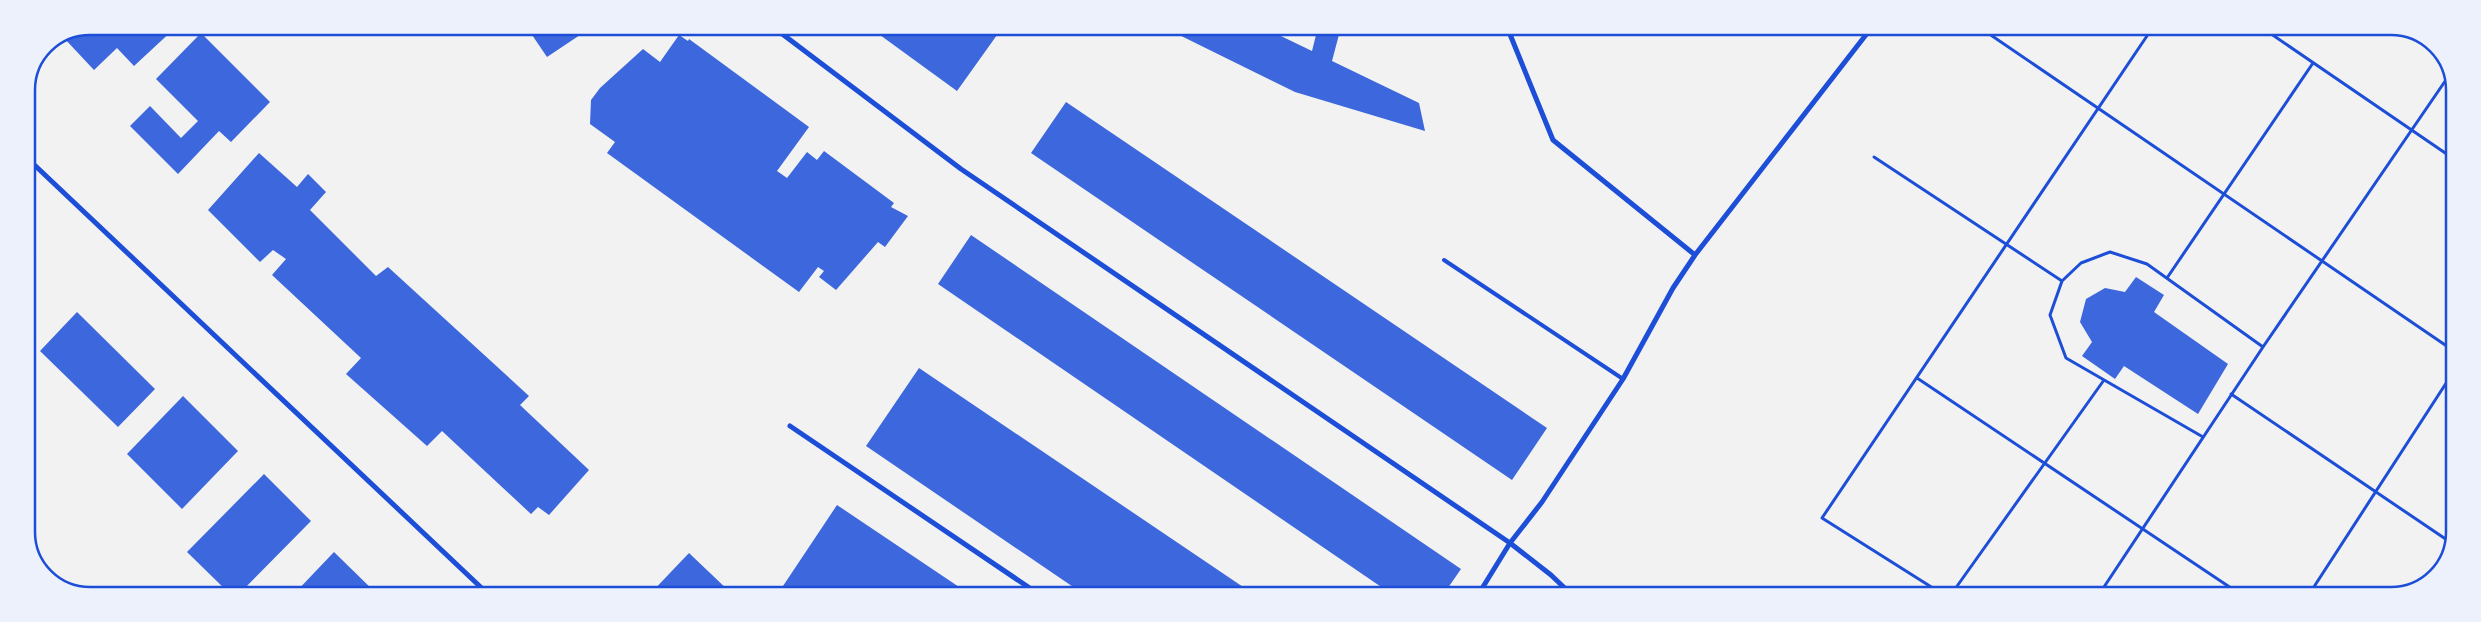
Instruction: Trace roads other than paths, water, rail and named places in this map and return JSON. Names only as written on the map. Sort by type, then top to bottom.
[{"type":"street","points":[[784,35],[961,169],[1510,543],[1564,587]]},
{"type":"street","points":[[1510,35],[1553,140],[1695,255]]},
{"type":"street","points":[[1483,587],[1510,543],[1542,502],[1623,379],[1673,288],[1695,255],[1866,35]]},
{"type":"street","points":[[35,165],[481,587]]},
{"type":"street","points":[[790,426],[1028,587]]},
{"type":"lane","points":[[1444,260],[1623,379]]}]
